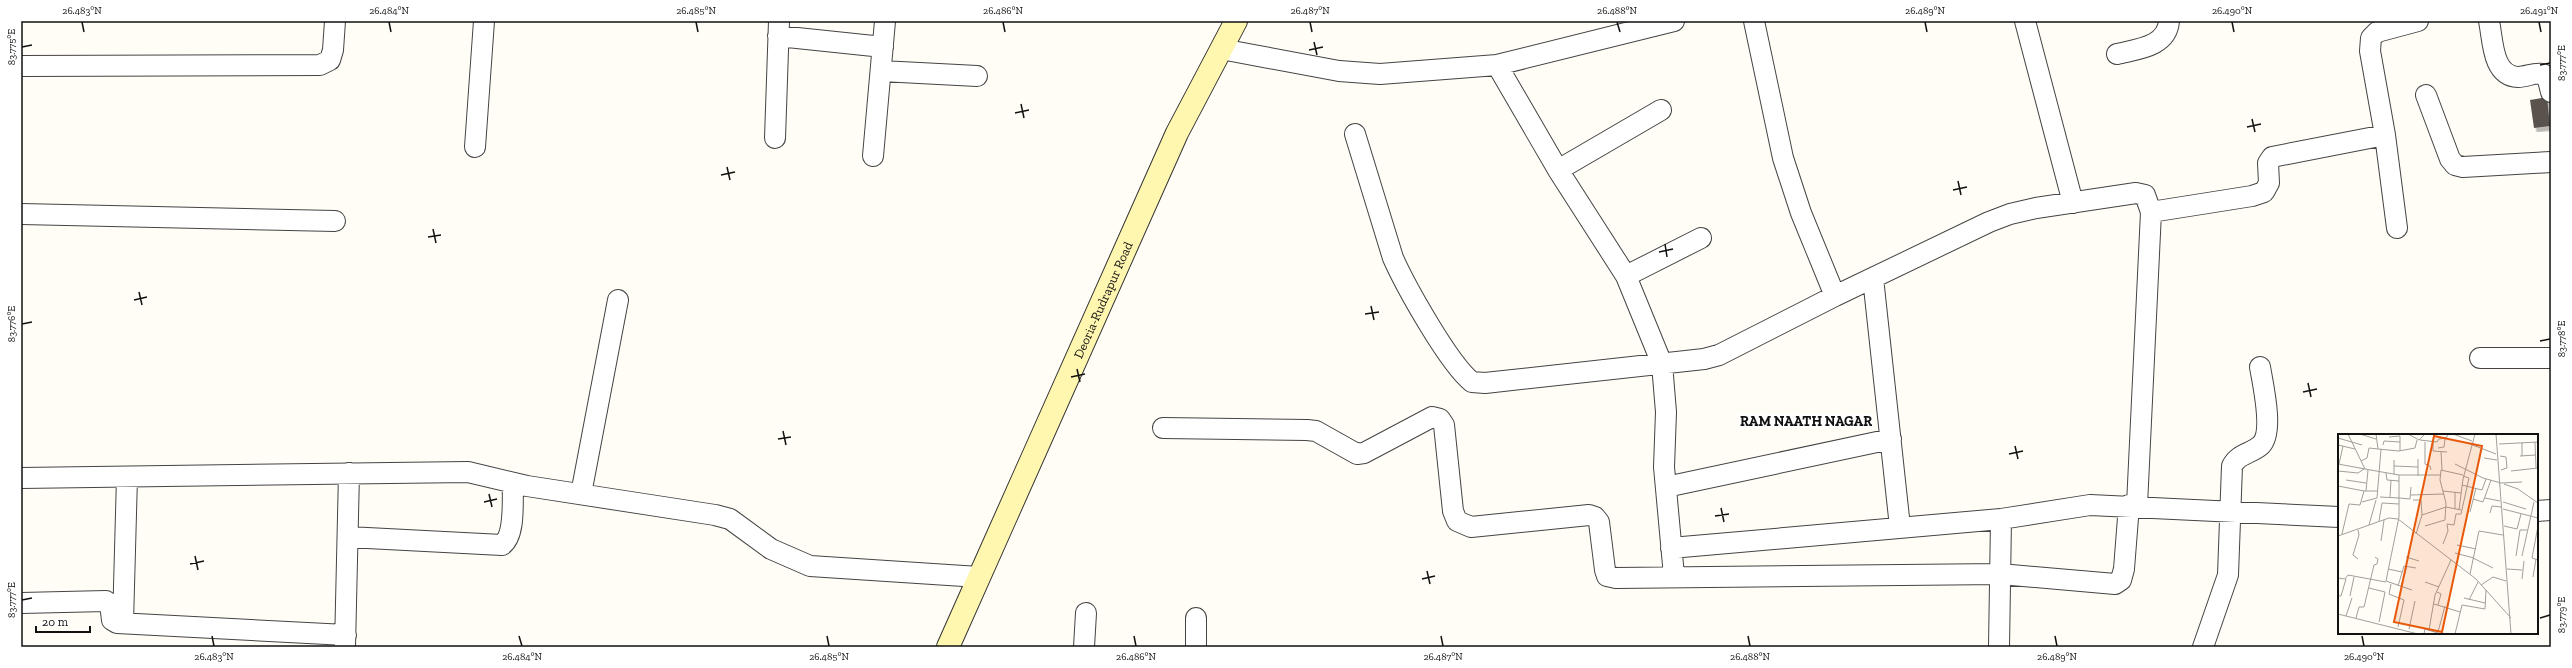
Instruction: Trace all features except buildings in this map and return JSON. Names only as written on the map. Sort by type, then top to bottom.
[{"type":"main road","name":"Deoria-Rudrapur Road","points":[[948,647],[1177,133],[1236,21]]},
{"type":"street","points":[[21,66],[320,65],[330,60],[334,50],[335,21]]},
{"type":"street","points":[[475,147],[484,21]]},
{"type":"street","points":[[873,156],[885,21]]},
{"type":"street","points":[[1221,48],[1339,71],[1380,74],[1497,65],[1674,21]]},
{"type":"street","points":[[1754,21],[1783,158],[1801,213],[1835,296]]},
{"type":"street","points":[[2025,21],[2073,203]]},
{"type":"street","points":[[2117,54],[2154,45],[2162,38],[2169,21]]},
{"type":"street","points":[[2397,228],[2385,135],[2370,50],[2371,38],[2377,32],[2418,21]]},
{"type":"street","points":[[2489,21],[2499,67],[2505,73],[2518,77],[2543,74],[2548,80],[2551,92]]},
{"type":"street","points":[[775,138],[779,28],[883,47]]},
{"type":"street","points":[[1497,65],[1558,170],[1626,276],[1662,364],[1666,412],[1664,460],[1674,576]]},
{"type":"street","points":[[881,71],[976,76]]},
{"type":"street","points":[[2426,95],[2450,159],[2455,164],[2463,167],[2551,162]]},
{"type":"street","points":[[1558,170],[1661,110]]},
{"type":"street","points":[[1163,428],[1316,431],[1357,454],[1364,453],[1432,417],[1440,419],[1444,425],[1453,511],[1457,520],[1471,527],[1589,515],[1595,517],[1599,522],[1607,576],[1616,578],[1674,576],[2000,574],[2115,584],[2121,580],[2124,569],[2133,505],[2151,212],[2145,195],[2136,193],[2010,214],[1835,296],[1719,355],[1662,364],[1485,383],[1472,382],[1457,366],[1402,277],[1393,258],[1355,134]]},
{"type":"street","points":[[2151,212],[2252,196],[2264,192],[2269,183],[2268,163],[2272,157],[2385,135]]},
{"type":"street","points":[[21,214],[335,221]]},
{"type":"street","points":[[1626,276],[1701,238]]},
{"type":"street","points":[[1873,278],[1900,527]]},
{"type":"street","points":[[581,494],[618,300]]},
{"type":"street","points":[[2480,358],[2551,358]]},
{"type":"street","points":[[2203,647],[2228,575],[2232,466],[2237,457],[2260,446],[2268,431],[2260,367]]},
{"type":"street","points":[[1666,487],[1891,439]]},
{"type":"street","points":[[21,478],[468,472],[513,483],[715,515],[730,520],[771,549],[810,566],[979,577]]},
{"type":"street","points":[[21,604],[106,601],[110,604],[112,620],[124,623],[345,641],[349,473]]},
{"type":"street","points":[[124,623],[127,477]]},
{"type":"street","points":[[348,537],[502,545],[508,541],[510,532],[513,483]]},
{"type":"street","points":[[1671,548],[2001,519],[2090,505],[2133,505],[2338,517]]},
{"type":"street","points":[[2538,511],[2551,510]]},
{"type":"street","points":[[1999,647],[2001,519]]},
{"type":"street","points":[[1084,647],[1086,614]]},
{"type":"street","points":[[1196,618],[1196,647]]},
{"type":"district","name":"RAM NAATH NAGAR","points":[[1806,421]]}]
